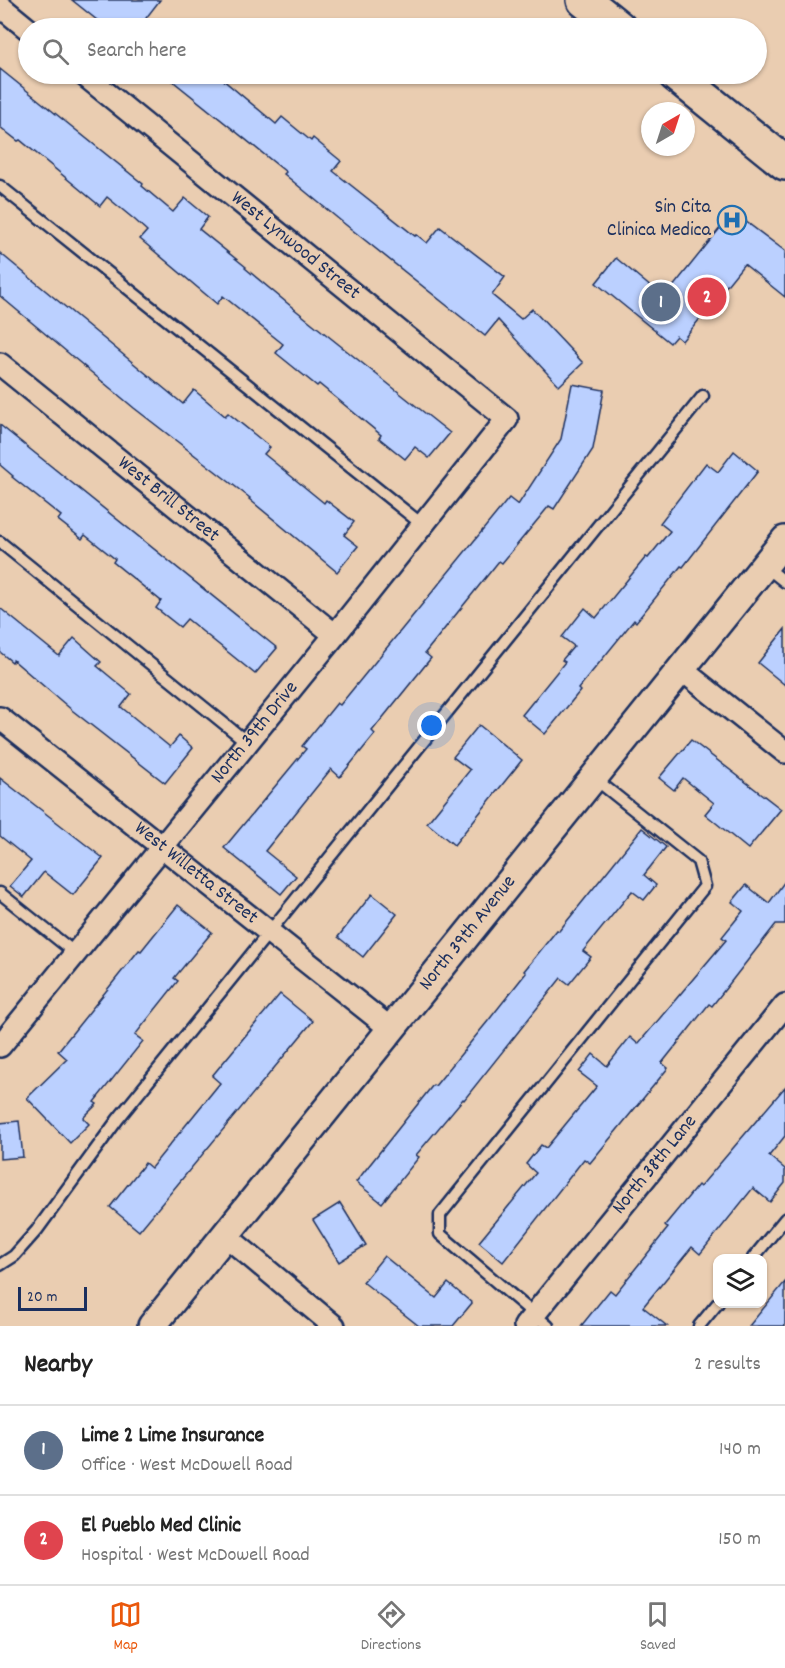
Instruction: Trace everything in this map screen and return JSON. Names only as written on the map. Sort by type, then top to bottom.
[{"type":"main road","points":[[584,0],[606,18]]},
{"type":"main road","points":[[687,84],[785,163]]},
{"type":"street","points":[[0,6],[18,21]]},
{"type":"street","name":"West Lynwood Street","points":[[95,84],[507,419]]},
{"type":"street","name":"West Brill Street","points":[[0,364],[335,636]]},
{"type":"street","name":"North 39th Drive","points":[[0,1046],[424,526],[507,419]]},
{"type":"street","name":"North 39th Avenue","points":[[152,1326],[681,669],[775,574],[785,540]]},
{"type":"street","points":[[681,669],[785,752]]},
{"type":"street","name":"West Willetta Street","points":[[0,718],[391,1029]]},
{"type":"street","name":"North 38th Lane","points":[[536,1322],[785,1005]]},
{"type":"street","points":[[225,1235],[334,1326]]},
{"type":"lane","points":[[0,186],[424,526]]},
{"type":"lane","points":[[0,1265],[14,1256],[37,1230],[118,1119],[703,396]]},
{"type":"lane","points":[[0,542],[248,742]]},
{"type":"lane","points":[[536,1322],[440,1234],[440,1215],[705,886],[698,861],[594,778]]},
{"type":"lane","points":[[0,893],[75,953]]},
{"type":"lane","points":[[756,1254],[785,1219]]},
{"type":"lane","points":[[699,1326],[713,1308]]},
{"type":"building","points":[[72,0],[160,0],[146,18],[94,18]]},
{"type":"building","points":[[0,69],[143,184],[142,186],[173,212],[185,198],[208,217],[199,229],[298,312],[450,433],[429,458],[415,447],[405,459],[379,438],[381,435],[319,384],[317,386],[276,353],[283,344],[223,296],[217,304],[140,239],[147,231],[107,197],[100,206],[20,140],[18,141],[0,127]]},
{"type":"building","points":[[176,84],[228,84],[276,124],[282,117],[311,141],[313,138],[341,161],[333,171],[415,236],[417,235],[427,243],[440,227],[505,277],[492,295],[521,319],[532,309],[583,363],[559,386],[498,320],[485,336],[341,221],[284,174],[286,172]]},
{"type":"building","points":[[733,212],[785,251],[785,297],[744,264],[682,341],[676,336],[670,343],[596,283],[616,258],[664,298]]},
{"type":"building","points":[[0,253],[183,404],[194,390],[225,416],[228,413],[270,447],[264,454],[324,503],[326,500],[354,522],[344,535],[358,546],[337,572],[250,498],[134,408],[0,296]]},
{"type":"building","points":[[572,384],[604,390],[593,449],[554,509],[549,506],[502,563],[499,561],[425,653],[431,658],[372,731],[375,734],[340,777],[331,769],[265,851],[296,876],[281,894],[224,848],[306,749],[302,746],[337,703],[340,705],[509,498],[518,505],[561,439]]},
{"type":"building","points":[[0,425],[277,648],[255,674],[187,619],[180,627],[156,608],[161,601],[113,562],[115,559],[85,535],[82,539],[58,520],[61,516],[12,477],[0,465]]},
{"type":"building","points":[[734,451],[758,471],[683,567],[681,566],[636,622],[634,620],[578,689],[580,691],[545,734],[522,715],[565,662],[562,660],[574,646],[562,637],[585,608],[596,618],[646,557],[648,558],[670,531],[660,523],[706,463],[718,472]]},
{"type":"building","points":[[0,608],[59,656],[74,638],[101,662],[97,666],[131,694],[121,707],[170,747],[179,736],[193,748],[165,783],[73,711],[13,660],[12,662],[0,652]]},
{"type":"building","points":[[785,629],[785,685],[758,663]]},
{"type":"building","points":[[479,725],[522,760],[454,845],[427,823],[470,770],[453,757]]},
{"type":"building","points":[[691,740],[781,809],[748,849],[705,814],[714,803],[683,778],[674,790],[659,778]]},
{"type":"building","points":[[0,778],[103,858],[73,895],[44,872],[24,897],[10,886],[31,861],[0,836]]},
{"type":"building","points":[[642,828],[666,847],[644,875],[656,885],[644,900],[632,891],[583,951],[591,957],[569,984],[561,978],[464,1100],[416,1155],[419,1157],[382,1203],[356,1182],[433,1085],[435,1086],[488,1021],[557,930],[559,931]]},
{"type":"building","points":[[785,881],[785,924],[776,924],[712,1006],[709,1004],[662,1063],[668,1068],[590,1163],[584,1159],[503,1262],[479,1242],[536,1173],[526,1164],[541,1145],[546,1148],[597,1086],[579,1072],[593,1054],[607,1066],[630,1037],[638,1044],[726,940],[722,937],[743,911],[732,902],[746,885],[769,903]]},
{"type":"building","points":[[372,894],[397,914],[363,957],[338,937]]},
{"type":"building","points":[[178,905],[212,932],[174,978],[178,981],[135,1035],[143,1041],[94,1102],[97,1104],[83,1118],[89,1124],[70,1143],[27,1098],[67,1059],[58,1051]]},
{"type":"building","points":[[280,994],[313,1021],[139,1231],[110,1207],[145,1163],[151,1168],[220,1083],[212,1076]]},
{"type":"building","points":[[785,1087],[785,1136],[769,1156],[785,1169],[785,1183],[770,1202],[753,1188],[700,1254],[692,1247],[643,1307],[667,1326],[581,1326],[610,1290],[615,1294],[668,1228],[665,1225]]},
{"type":"building","points":[[19,1121],[23,1157],[0,1159],[0,1123]]},
{"type":"building","points":[[340,1203],[366,1245],[339,1262],[313,1220]]},
{"type":"building","points":[[384,1256],[436,1298],[448,1283],[472,1303],[453,1326],[419,1326],[363,1282]]},
{"type":"building","points":[[785,1282],[785,1326],[749,1326],[764,1308],[767,1308],[767,1304]]},
{"type":"place","name":"Sin Cita Clinica Medica","points":[[732,220]]},
{"type":"place","name":"El Pueblo Med Clinic","points":[[707,297]]},
{"type":"place","name":"Lime 2 Lime Insurance","points":[[661,302]]}]
